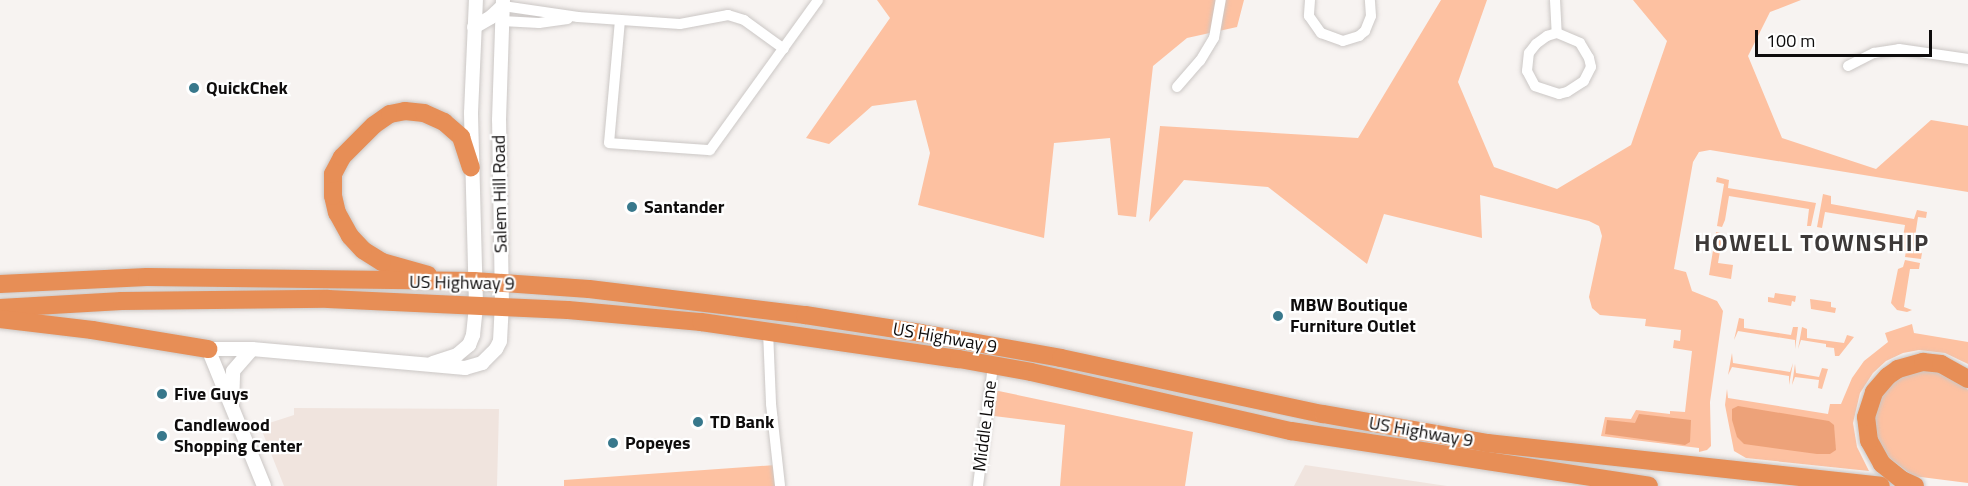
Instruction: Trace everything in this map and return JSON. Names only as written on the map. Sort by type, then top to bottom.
[{"type":"highway","points":[[466,281],[391,265],[363,250],[350,236],[337,213],[333,196],[333,174],[342,157],[364,133],[390,114],[405,111],[424,113],[444,122],[460,137],[471,167]]},
{"type":"highway","name":"US Highway 9","points":[[0,284],[147,277],[466,281],[589,289],[915,332],[1061,358],[1323,414],[1487,443],[1881,486]]},
{"type":"highway","name":"US Highway 9","points":[[0,308],[122,301],[257,299],[476,305],[579,311],[768,331],[993,365],[1263,426],[1649,486]]},
{"type":"highway","points":[[0,319],[93,330],[208,350]]},
{"type":"highway","points":[[1915,486],[1890,472],[1876,457],[1867,433],[1866,417],[1870,400],[1887,376],[1913,363],[1941,364],[1955,369],[1968,379]]},
{"type":"street","name":"Salem Hill Road","points":[[428,365],[457,355],[469,345],[473,335],[476,305],[466,281],[476,0]]},
{"type":"street","points":[[620,20],[609,143],[710,150],[818,0]]},
{"type":"street","points":[[1177,87],[1200,61],[1214,38],[1221,0]]},
{"type":"street","points":[[1310,0],[1309,16],[1321,33],[1343,41],[1359,36],[1365,31],[1371,16],[1370,0]]},
{"type":"street","points":[[1555,0],[1557,33]]},
{"type":"street","name":"Salem Hill Road","points":[[208,350],[252,349],[465,368],[482,363],[490,356],[500,341],[502,307],[499,120],[503,3]]},
{"type":"street","points":[[474,27],[491,18],[503,3],[578,17],[680,24],[728,15],[744,20],[784,48]]},
{"type":"street","points":[[502,21],[539,23],[578,17]]},
{"type":"street","points":[[1557,33],[1580,43],[1589,58],[1591,67],[1584,81],[1567,92],[1559,94],[1535,86],[1527,71],[1529,53],[1536,44],[1547,36],[1557,33]]},
{"type":"street","points":[[1848,66],[1874,53],[1899,49],[1968,58]]},
{"type":"street","points":[[768,331],[770,383],[780,486]]},
{"type":"street","points":[[232,410],[232,371],[252,349]]},
{"type":"street","points":[[208,350],[264,486]]},
{"type":"street","name":"Middle Lane","points":[[978,486],[993,365]]},
{"type":"shaded area","points":[[877,0],[1244,0],[1237,27],[1187,38],[1153,66],[1136,217],[1118,215],[1110,138],[1054,143],[1044,238],[918,205],[930,153],[916,100],[872,106],[829,144],[806,138],[890,18]]},
{"type":"shaded area","points":[[1441,0],[1487,0],[1458,82],[1494,167],[1557,189],[1631,145],[1667,41],[1633,0],[1801,0],[1770,12],[1748,56],[1782,138],[1876,169],[1931,120],[1968,126],[1968,192],[1710,150],[1699,152],[1693,162],[1674,269],[1686,272],[1692,291],[1717,301],[1723,311],[1710,402],[1711,446],[1699,452],[1699,448],[1601,436],[1605,417],[1631,419],[1636,410],[1670,414],[1670,411],[1685,412],[1692,351],[1673,348],[1674,340],[1680,341],[1681,330],[1645,326],[1646,319],[1600,315],[1592,308],[1589,297],[1602,236],[1599,226],[1589,221],[1480,195],[1482,238],[1384,214],[1367,264],[1268,187],[1184,180],[1149,222],[1160,126],[1358,138]]},
{"type":"shaded area","points":[[1717,177],[1729,180],[1728,188],[1816,203],[1811,226],[1807,226],[1809,209],[1729,196],[1725,220],[1722,227],[1717,226],[1724,184],[1716,182]]},
{"type":"shaded area","points":[[1823,194],[1831,196],[1831,204],[1914,219],[1917,210],[1927,212],[1926,218],[1918,217],[1913,250],[1922,253],[1921,259],[1905,257],[1906,251],[1901,249],[1905,225],[1825,212],[1822,228],[1817,227]]},
{"type":"shaded area","points":[[1716,232],[1721,233],[1722,239],[1718,263],[1733,265],[1731,279],[1709,275]]},
{"type":"shaded area","points":[[1905,260],[1920,263],[1919,269],[1910,269],[1904,307],[1912,310],[1907,312],[1897,310],[1891,303],[1898,269],[1903,267]]},
{"type":"shaded area","points":[[1775,293],[1796,296],[1795,302],[1792,301],[1791,306],[1768,302],[1768,297],[1774,298]]},
{"type":"shaded area","points":[[1810,299],[1831,302],[1831,307],[1836,308],[1835,313],[1811,309]]},
{"type":"shaded area","points":[[1739,318],[1744,319],[1744,328],[1791,335],[1793,327],[1798,327],[1795,349],[1795,340],[1738,331],[1734,340]]},
{"type":"shaded area","points":[[1912,324],[1914,333],[1968,342],[1968,364],[1945,353],[1919,350],[1903,353],[1886,361],[1873,373],[1860,393],[1853,423],[1857,447],[1869,471],[1746,458],[1734,451],[1725,405],[1727,389],[1728,398],[1828,414],[1830,404],[1841,404],[1852,378],[1864,361],[1888,342],[1885,333]]},
{"type":"shaded area","points":[[1802,327],[1807,329],[1807,338],[1844,343],[1847,335],[1854,337],[1839,356],[1835,356],[1834,348],[1826,347],[1826,344],[1801,340],[1798,349]]},
{"type":"shaded area","points":[[1732,353],[1733,363],[1790,372],[1793,363],[1789,385],[1789,376],[1732,367],[1728,375]]},
{"type":"shaded area","points":[[1795,364],[1796,373],[1819,377],[1822,368],[1828,369],[1822,389],[1818,388],[1819,380],[1795,377],[1792,385]]},
{"type":"shaded area","points":[[1927,368],[1959,380],[1968,390],[1968,483],[1913,476],[1879,450],[1873,410],[1889,382]]},
{"type":"shaded area","points":[[989,389],[1193,432],[1185,486],[1060,486],[1065,425],[986,415]]},
{"type":"shaded area","points":[[1738,406],[1829,421],[1834,425],[1836,450],[1830,454],[1817,454],[1744,444],[1737,437],[1732,420],[1732,409]]},
{"type":"shaded area","points":[[294,408],[499,409],[497,486],[284,486],[260,426],[294,415]]},
{"type":"shaded area","points":[[1639,414],[1691,420],[1690,442],[1685,445],[1605,434],[1607,420],[1635,423]]},
{"type":"shaded area","points":[[776,465],[779,486],[564,486],[564,480]]},
{"type":"shaded area","points":[[1305,465],[1447,486],[1294,486]]},
{"type":"place","name":"QuickChek","points":[[194,88]]},
{"type":"place","name":"Santander","points":[[632,207]]},
{"type":"place","name":"MBW Boutique Furniture Outlet","points":[[1278,316]]},
{"type":"place","name":"Five Guys","points":[[162,394]]},
{"type":"place","name":"TD Bank","points":[[698,422]]},
{"type":"place","name":"Candlewood Shopping Center","points":[[162,436]]},
{"type":"place","name":"Popeyes","points":[[613,443]]},
{"type":"district","name":"HOWELL TOWNSHIP","points":[[1812,243]]}]
